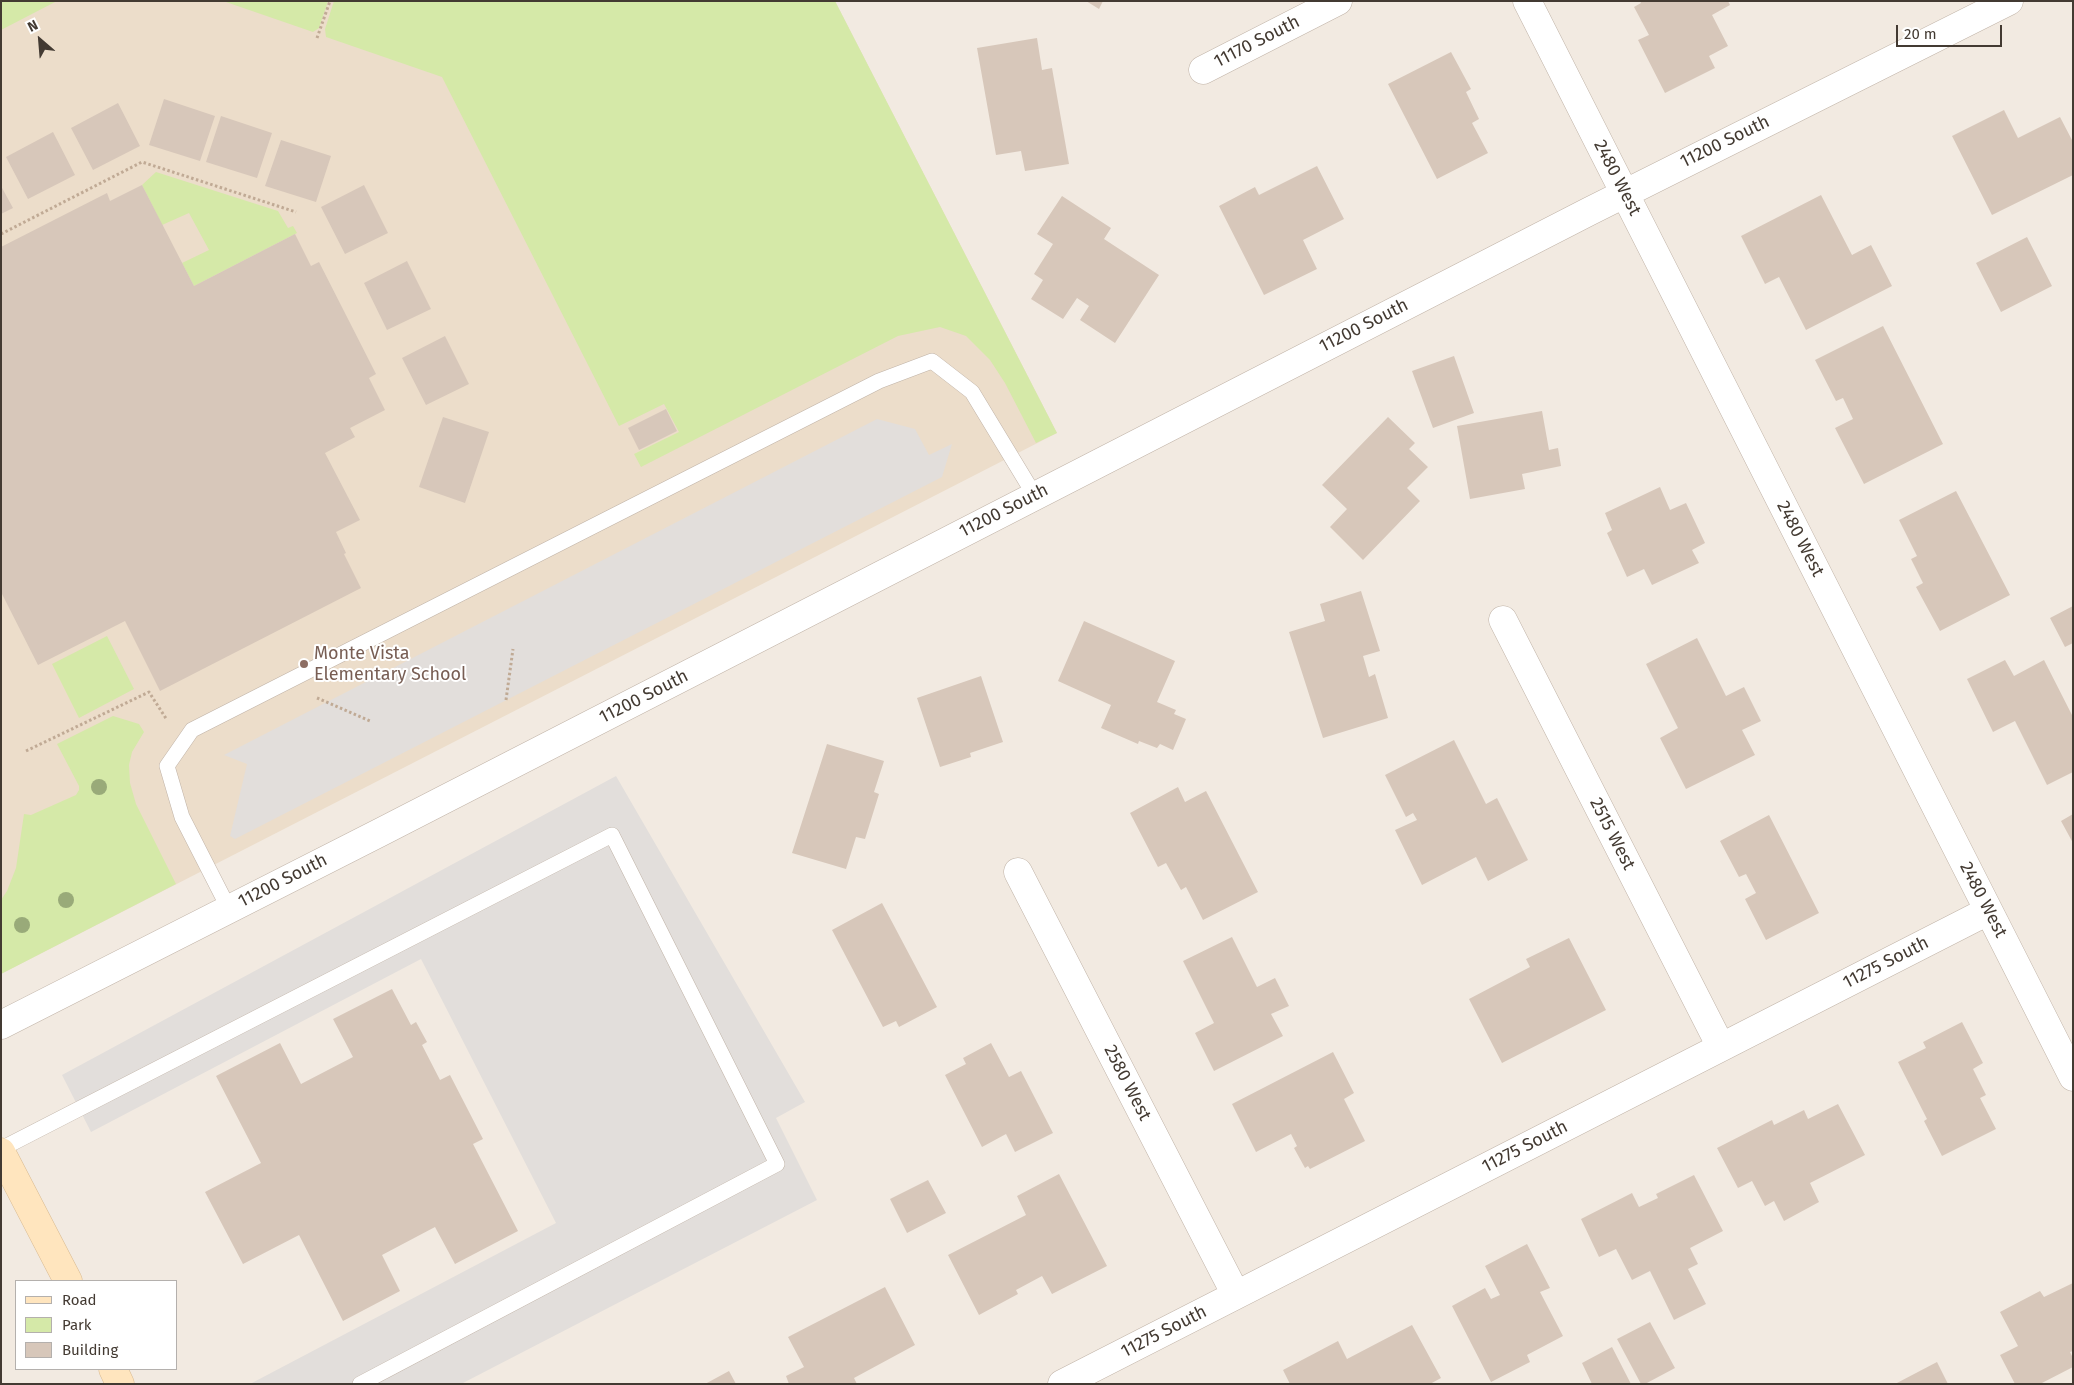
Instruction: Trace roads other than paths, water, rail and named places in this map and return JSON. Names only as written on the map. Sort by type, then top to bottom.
[{"type":"main road","points":[[1,1151],[67,1280]]},
{"type":"main road","points":[[113,1370],[120,1384]]},
{"type":"street","name":"11170 South","points":[[1202,70],[1338,1]]},
{"type":"street","name":"2480 West","points":[[1527,1],[2073,1077]]},
{"type":"street","name":"11200 South","points":[[1,1025],[1624,193],[2009,1]]},
{"type":"street","name":"2515 West","points":[[1503,620],[1721,1047]]},
{"type":"street","name":"2580 West","points":[[1018,872],[1236,1295]]},
{"type":"street","name":"11275 South","points":[[1062,1384],[1988,911]]},
{"type":"lane","points":[[229,909],[182,817],[167,766],[192,730],[879,381],[932,361],[972,392],[1035,496]]},
{"type":"lane","points":[[1,1151],[612,835],[777,1164],[360,1384]]},
{"type":"place","name":"Monte Vista Elementary School","points":[[304,664]]}]
